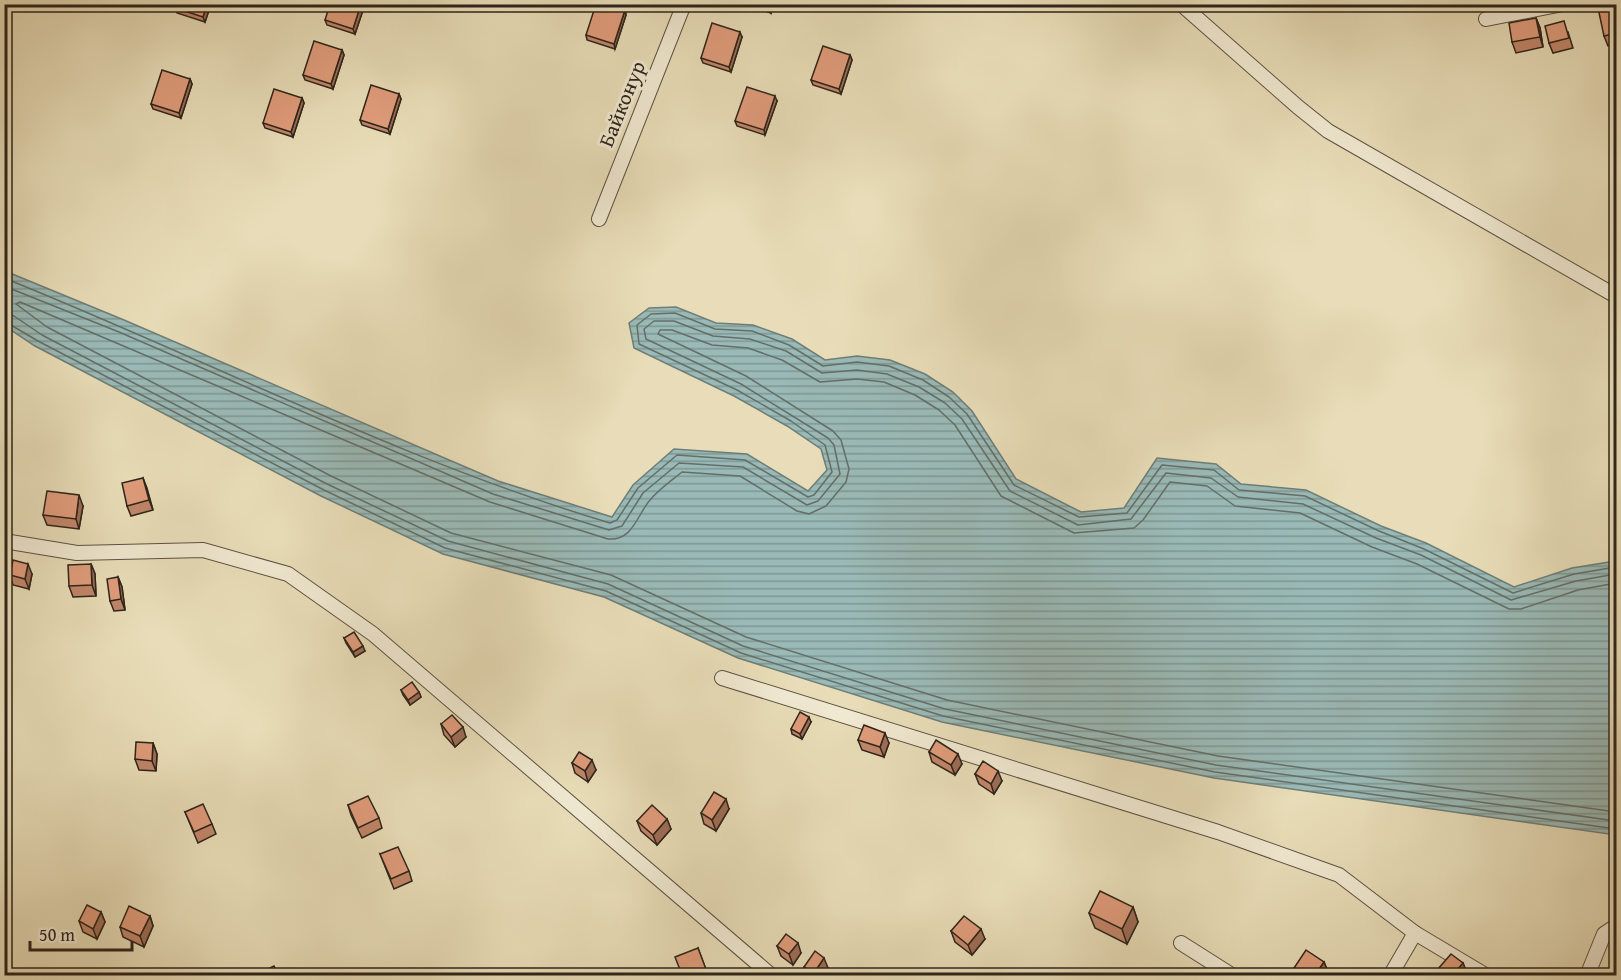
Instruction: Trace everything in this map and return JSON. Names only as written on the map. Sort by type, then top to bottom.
[{"type":"street","name":"Байконур","points":[[599,219],[684,4]]},
{"type":"street","points":[[1181,4],[1328,131],[1617,296]]},
{"type":"street","points":[[1486,19],[1563,4]]},
{"type":"street","points":[[4,541],[76,552],[203,550],[288,574],[373,634],[772,975]]},
{"type":"street","points":[[722,678],[1218,832],[1339,874],[1415,933],[1487,975]]},
{"type":"street","points":[[1587,975],[1604,934],[1617,926]]},
{"type":"street","points":[[1390,975],[1415,933]]},
{"type":"street","points":[[1180,943],[1233,975]]},
{"type":"water","points":[[5,271],[498,481],[612,517],[633,485],[674,449],[747,454],[808,491],[827,470],[821,449],[787,426],[734,396],[634,348],[629,323],[649,308],[676,307],[716,323],[753,325],[792,339],[825,360],[857,356],[890,360],[925,374],[953,392],[972,411],[1016,479],[1081,512],[1124,508],[1157,458],[1216,464],[1241,484],[1306,490],[1381,526],[1426,543],[1514,587],[1572,568],[1616,561],[1616,835],[1214,778],[942,722],[738,658],[604,597],[443,554],[321,496],[35,346],[5,326]]},
{"type":"building","points":[[176,4],[207,4],[203,17],[175,8]]},
{"type":"building","points":[[330,4],[361,4],[353,29],[325,20]]},
{"type":"building","points":[[596,4],[607,4],[625,10],[614,44],[586,35]]},
{"type":"building","points":[[757,4],[770,4],[769,8]]},
{"type":"building","points":[[1617,4],[1617,33],[1604,36],[1598,8]]},
{"type":"building","points":[[1536,18],[1540,37],[1512,42],[1509,23]]},
{"type":"building","points":[[1564,21],[1569,38],[1549,43],[1545,26]]},
{"type":"building","points":[[712,23],[740,32],[729,67],[701,58]]},
{"type":"building","points":[[314,41],[342,50],[331,84],[303,75]]},
{"type":"building","points":[[823,46],[850,55],[839,89],[811,80]]},
{"type":"building","points":[[162,70],[190,79],[179,113],[151,104]]},
{"type":"building","points":[[371,85],[399,94],[388,129],[360,120]]},
{"type":"building","points":[[747,87],[775,96],[764,130],[735,121]]},
{"type":"building","points":[[274,89],[302,98],[291,132],[263,123]]},
{"type":"building","points":[[143,478],[149,500],[127,506],[122,483]]},
{"type":"building","points":[[47,491],[79,495],[76,519],[43,515]]},
{"type":"building","points":[[13,560],[28,564],[25,579],[10,575]]},
{"type":"building","points":[[91,564],[92,585],[69,586],[68,565]]},
{"type":"building","points":[[118,577],[121,599],[110,601],[107,579]]},
{"type":"building","points":[[354,632],[363,646],[353,652],[344,638]]},
{"type":"building","points":[[412,682],[419,692],[408,700],[401,690]]},
{"type":"building","points":[[800,712],[809,717],[800,734],[791,729]]},
{"type":"building","points":[[452,715],[463,727],[451,737],[441,724]]},
{"type":"building","points":[[864,725],[885,733],[880,747],[858,740]]},
{"type":"building","points":[[936,740],[958,754],[951,765],[929,752]]},
{"type":"building","points":[[136,742],[153,743],[152,761],[135,759]]},
{"type":"building","points":[[579,752],[592,760],[585,771],[572,763]]},
{"type":"building","points":[[983,761],[998,771],[991,784],[975,774]]},
{"type":"building","points":[[714,792],[726,799],[712,820],[701,813]]},
{"type":"building","points":[[368,796],[379,818],[358,828],[348,805]]},
{"type":"building","points":[[203,804],[212,824],[194,832],[185,812]]},
{"type":"building","points":[[652,805],[667,819],[653,835],[637,821]]},
{"type":"building","points":[[398,847],[409,871],[391,879],[380,854]]},
{"type":"building","points":[[1100,891],[1133,907],[1122,929],[1089,913]]},
{"type":"building","points":[[87,905],[101,912],[93,929],[79,921]]},
{"type":"building","points":[[129,906],[150,916],[140,936],[120,927]]},
{"type":"building","points":[[964,916],[981,929],[968,945],[951,931]]},
{"type":"building","points":[[786,934],[798,943],[789,954],[777,946]]},
{"type":"building","points":[[698,948],[707,972],[698,975],[682,975],[675,957]]},
{"type":"building","points":[[1306,950],[1324,962],[1315,975],[1305,975],[1294,968]]},
{"type":"building","points":[[815,951],[824,958],[814,973],[804,967]]},
{"type":"building","points":[[1451,954],[1463,963],[1453,975],[1446,975],[1438,969]]},
{"type":"building","points":[[274,966],[279,975],[256,975]]}]
